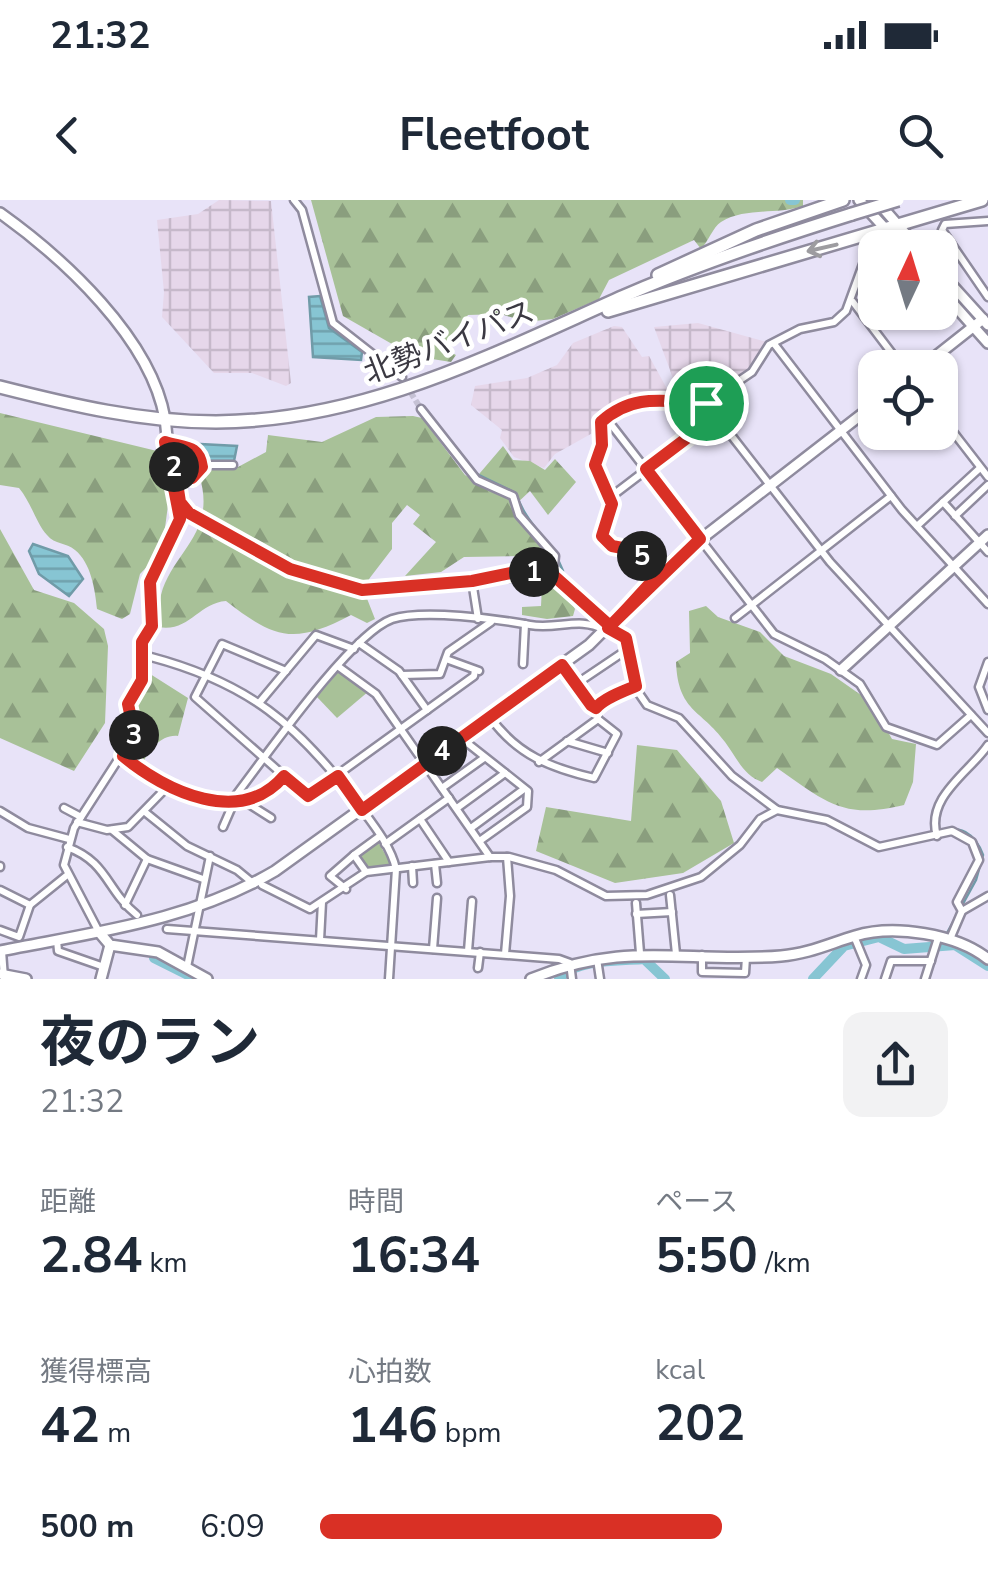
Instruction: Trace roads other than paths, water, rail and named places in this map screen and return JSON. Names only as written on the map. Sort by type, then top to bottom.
[{"type":"highway","points":[[552,330],[756,230],[843,200]]},
{"type":"highway","name":"北勢バイパス","points":[[0,387],[165,420],[258,420],[366,402],[435,380],[676,275],[898,200]]},
{"type":"highway","points":[[552,330],[745,267],[893,229],[982,200]]},
{"type":"main road","points":[[859,200],[893,229]]},
{"type":"main road","points":[[876,200],[893,229]]},
{"type":"main road","points":[[0,212],[56,255],[112,318],[144,365],[165,420],[167,473],[180,502],[210,528],[317,578],[369,590],[439,580],[472,581],[529,571],[553,575],[608,628]]},
{"type":"main road","points":[[944,350],[986,320],[958,291]]},
{"type":"main road","points":[[958,310],[988,343]]},
{"type":"main road","points":[[1,951],[198,908],[258,884],[562,665],[608,628],[655,578],[700,539],[858,418]]},
{"type":"main road","points":[[841,670],[984,539]]},
{"type":"main road","points":[[530,979],[596,960],[640,953],[793,955],[880,931],[945,938],[986,953]]},
{"type":"main road","points":[[99,932],[110,945],[158,952],[206,979]]},
{"type":"main road","points":[[100,979],[110,945]]},
{"type":"main road","points":[[3,976],[26,979]]},
{"type":"street","points":[[294,200],[302,210],[333,323],[402,377]]},
{"type":"street","points":[[988,221],[945,224],[942,230],[988,297]]},
{"type":"street","points":[[655,578],[638,551],[612,546],[603,538],[612,504],[595,465],[602,445],[601,422],[653,396],[706,403],[740,383],[769,344],[774,345],[800,329],[834,322],[853,302],[858,284]]},
{"type":"street","points":[[853,302],[890,350]]},
{"type":"street","points":[[774,345],[891,496],[988,604]]},
{"type":"street","points":[[706,403],[822,551],[988,733]]},
{"type":"street","points":[[421,409],[477,480],[512,496],[519,515],[554,556],[553,575]]},
{"type":"street","points":[[608,498],[716,416]]},
{"type":"street","points":[[606,418],[774,634],[860,684],[886,727],[937,745],[971,714]]},
{"type":"street","points":[[958,438],[988,476]]},
{"type":"street","points":[[165,442],[196,450],[198,471]]},
{"type":"street","points":[[99,932],[66,876],[68,843],[134,738],[128,704],[142,684],[142,642],[152,626],[150,582],[177,528],[177,459],[190,463],[192,478],[198,471],[233,465]]},
{"type":"street","points":[[917,526],[988,459]]},
{"type":"street","points":[[955,516],[988,485]]},
{"type":"street","points":[[735,618],[891,496]]},
{"type":"street","points":[[943,502],[984,539],[988,552]]},
{"type":"street","points":[[472,581],[478,620]]},
{"type":"street","points":[[223,827],[231,803],[264,759],[356,646],[376,628],[398,618],[492,620],[546,628],[584,622],[624,636],[635,686],[645,702],[679,718],[732,776],[777,810],[827,820],[874,846],[891,848],[936,833],[956,832],[972,842],[979,855],[960,908],[935,949],[925,979]]},
{"type":"street","points":[[402,676],[440,674],[446,658],[492,620]]},
{"type":"street","points":[[523,664],[524,624]]},
{"type":"street","points":[[260,703],[316,635],[356,646],[402,676],[427,710]]},
{"type":"street","points":[[286,671],[222,644],[195,697],[308,796],[474,676],[477,670],[446,658]]},
{"type":"street","points":[[576,684],[628,648]]},
{"type":"street","points":[[150,657],[208,672],[260,703],[290,726],[337,776],[383,840],[396,870],[389,979]]},
{"type":"street","points":[[988,662],[979,687],[988,710]]},
{"type":"street","points":[[490,717],[502,735],[539,762],[594,778],[617,734],[598,719],[596,708],[562,665]]},
{"type":"street","points":[[339,667],[374,691],[490,858]]},
{"type":"street","points":[[596,708],[635,686]]},
{"type":"street","points":[[539,762],[598,719]]},
{"type":"street","points":[[461,738],[524,788],[527,806],[480,840]]},
{"type":"street","points":[[567,741],[608,752]]},
{"type":"street","points":[[936,833],[950,786],[988,745]]},
{"type":"street","points":[[123,756],[152,780],[231,803],[248,803],[270,792],[284,776]]},
{"type":"street","points":[[442,788],[484,758]]},
{"type":"street","points":[[457,808],[505,774]]},
{"type":"street","points":[[112,830],[128,827],[168,786]]},
{"type":"street","points":[[472,828],[524,788]]},
{"type":"street","points":[[346,888],[330,876],[354,854],[420,819],[450,798]]},
{"type":"street","points":[[248,803],[271,818]]},
{"type":"street","points":[[64,808],[79,820],[112,830],[147,860],[204,879]]},
{"type":"street","points":[[145,812],[187,846],[304,908],[346,888],[366,872],[506,857],[556,870],[606,896],[647,895],[701,877],[740,845],[760,819],[777,810]]},
{"type":"street","points":[[0,811],[28,828],[68,843],[97,862],[125,905],[137,915]]},
{"type":"street","points":[[420,819],[449,862]]},
{"type":"street","points":[[354,854],[366,872]]},
{"type":"street","points":[[188,967],[210,856]]},
{"type":"street","points":[[505,954],[510,896],[506,857]]},
{"type":"street","points":[[125,905],[147,860]]},
{"type":"street","points":[[434,864],[437,883]]},
{"type":"street","points":[[412,866],[413,884]]},
{"type":"street","points":[[0,930],[19,937],[30,905],[66,876]]},
{"type":"street","points":[[0,890],[30,905]]},
{"type":"street","points":[[670,895],[676,954]]},
{"type":"street","points":[[960,908],[988,896]]},
{"type":"street","points":[[433,949],[437,898]]},
{"type":"street","points":[[320,940],[322,900]]},
{"type":"street","points":[[468,952],[472,902]]},
{"type":"street","points":[[636,903],[640,953]]},
{"type":"street","points":[[636,914],[672,912]]},
{"type":"street","points":[[166,929],[505,954],[571,970]]},
{"type":"street","points":[[56,940],[58,951],[105,968]]},
{"type":"street","points":[[856,940],[866,965],[862,979]]},
{"type":"street","points":[[1,951],[3,976]]},
{"type":"street","points":[[702,954],[702,972],[745,973],[746,956]]},
{"type":"street","points":[[478,968],[480,955]]},
{"type":"street","points":[[596,960],[598,975]]},
{"type":"street","points":[[885,979],[891,961],[931,961]]},
{"type":"water","points":[[320,296],[329,328],[362,352],[361,360],[313,357],[309,297]]},
{"type":"water","points":[[200,444],[237,446],[234,461],[207,461]]},
{"type":"water","points":[[33,544],[68,556],[83,579],[69,596],[39,574],[29,551]]},
{"type":"waterway","points":[[790,200],[795,200]]},
{"type":"waterway","points":[[433,419],[477,474],[516,493],[563,571]]},
{"type":"waterway","points":[[573,599],[600,624]]},
{"type":"waterway","points":[[629,664],[632,681]]},
{"type":"waterway","points":[[652,704],[680,715],[728,767]]},
{"type":"waterway","points":[[765,797],[779,807]]},
{"type":"waterway","points":[[835,821],[850,828]]},
{"type":"waterway","points":[[938,831],[965,832],[976,841],[983,855],[976,880],[947,933]]},
{"type":"waterway","points":[[813,979],[844,946],[879,937],[904,949],[955,945],[988,966]]},
{"type":"waterway","points":[[154,958],[196,979]]},
{"type":"waterway","points":[[559,979],[586,964],[644,959],[665,979]]},
{"type":"tunnel","points":[[406,385],[421,409]]}]
